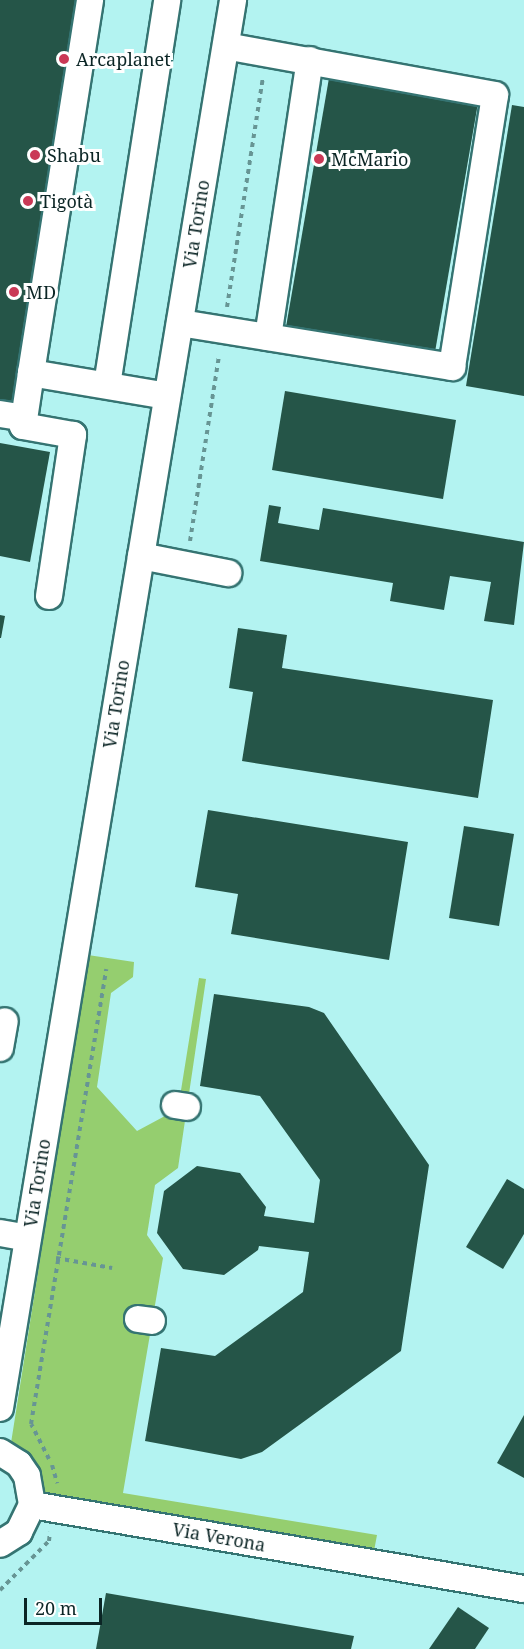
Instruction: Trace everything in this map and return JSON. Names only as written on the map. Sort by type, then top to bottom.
[{"type":"street","points":[[49,596],[74,435],[23,426],[12,416],[31,373],[90,0]]},
{"type":"street","points":[[107,386],[166,0]]},
{"type":"street","name":"Via Torino","points":[[0,1408],[233,0]]},
{"type":"street","points":[[180,323],[452,367],[495,95],[226,46]]},
{"type":"street","points":[[268,337],[310,60]]},
{"type":"street","points":[[31,373],[167,396]]},
{"type":"street","points":[[141,556],[228,573]]},
{"type":"street","points":[[0,1048],[5,1021]]},
{"type":"street","points":[[0,1233],[26,1245]]},
{"type":"street","points":[[0,1452],[19,1464],[43,1507],[19,1532],[0,1544]]},
{"type":"street","name":"Via Verona","points":[[43,1507],[524,1589]]},
{"type":"path","points":[[186,565],[267,53]]},
{"type":"path","points":[[0,1590],[49,1540],[43,1507],[58,1476],[31,1424],[106,969]]},
{"type":"path","points":[[26,1245],[58,1258],[112,1268]]},
{"type":"green space","points":[[88,955],[134,962],[133,977],[111,993],[97,1087],[137,1131],[178,1109],[199,978],[206,979],[178,1168],[155,1185],[147,1235],[163,1258],[123,1493],[377,1535],[374,1551],[30,1493],[12,1478],[8,1462]]},
{"type":"building","points":[[0,0],[80,0],[14,402],[0,400]]},
{"type":"building","points":[[329,78],[478,103],[435,352],[286,327]]},
{"type":"building","points":[[512,105],[524,107],[524,396],[466,386]]},
{"type":"building","points":[[285,391],[456,420],[443,499],[272,470]]},
{"type":"building","points":[[0,443],[50,452],[30,562],[0,556]]},
{"type":"building","points":[[269,505],[281,507],[278,523],[319,530],[323,508],[524,542],[514,625],[484,621],[491,582],[450,576],[444,610],[390,601],[393,583],[260,561]]},
{"type":"building","points":[[0,615],[5,616],[1,638],[0,638]]},
{"type":"building","points":[[238,628],[287,635],[282,668],[493,700],[478,798],[242,761],[253,692],[229,688]]},
{"type":"building","points":[[208,810],[408,842],[389,960],[231,934],[238,894],[195,887]]},
{"type":"building","points":[[464,826],[514,834],[499,926],[449,918]]},
{"type":"building","points":[[214,994],[309,1007],[324,1013],[429,1165],[401,1351],[262,1452],[241,1459],[145,1441],[161,1348],[215,1356],[303,1292],[309,1252],[259,1246],[258,1250],[224,1275],[183,1269],[157,1233],[164,1191],[197,1166],[240,1173],[266,1207],[264,1216],[314,1223],[320,1180],[260,1096],[200,1086]]},
{"type":"building","points":[[507,1179],[524,1189],[524,1234],[503,1269],[466,1247]]},
{"type":"building","points":[[524,1415],[524,1478],[497,1463]]},
{"type":"building","points":[[106,1593],[354,1636],[351,1649],[96,1649]]},
{"type":"building","points":[[458,1607],[489,1628],[475,1649],[429,1649]]},
{"type":"place","name":"Arcaplanet","points":[[64,59]]},
{"type":"place","name":"Shabu","points":[[35,155]]},
{"type":"place","name":"McMario","points":[[319,159]]},
{"type":"place","name":"Tigotà","points":[[28,201]]},
{"type":"place","name":"MD","points":[[14,292]]}]
